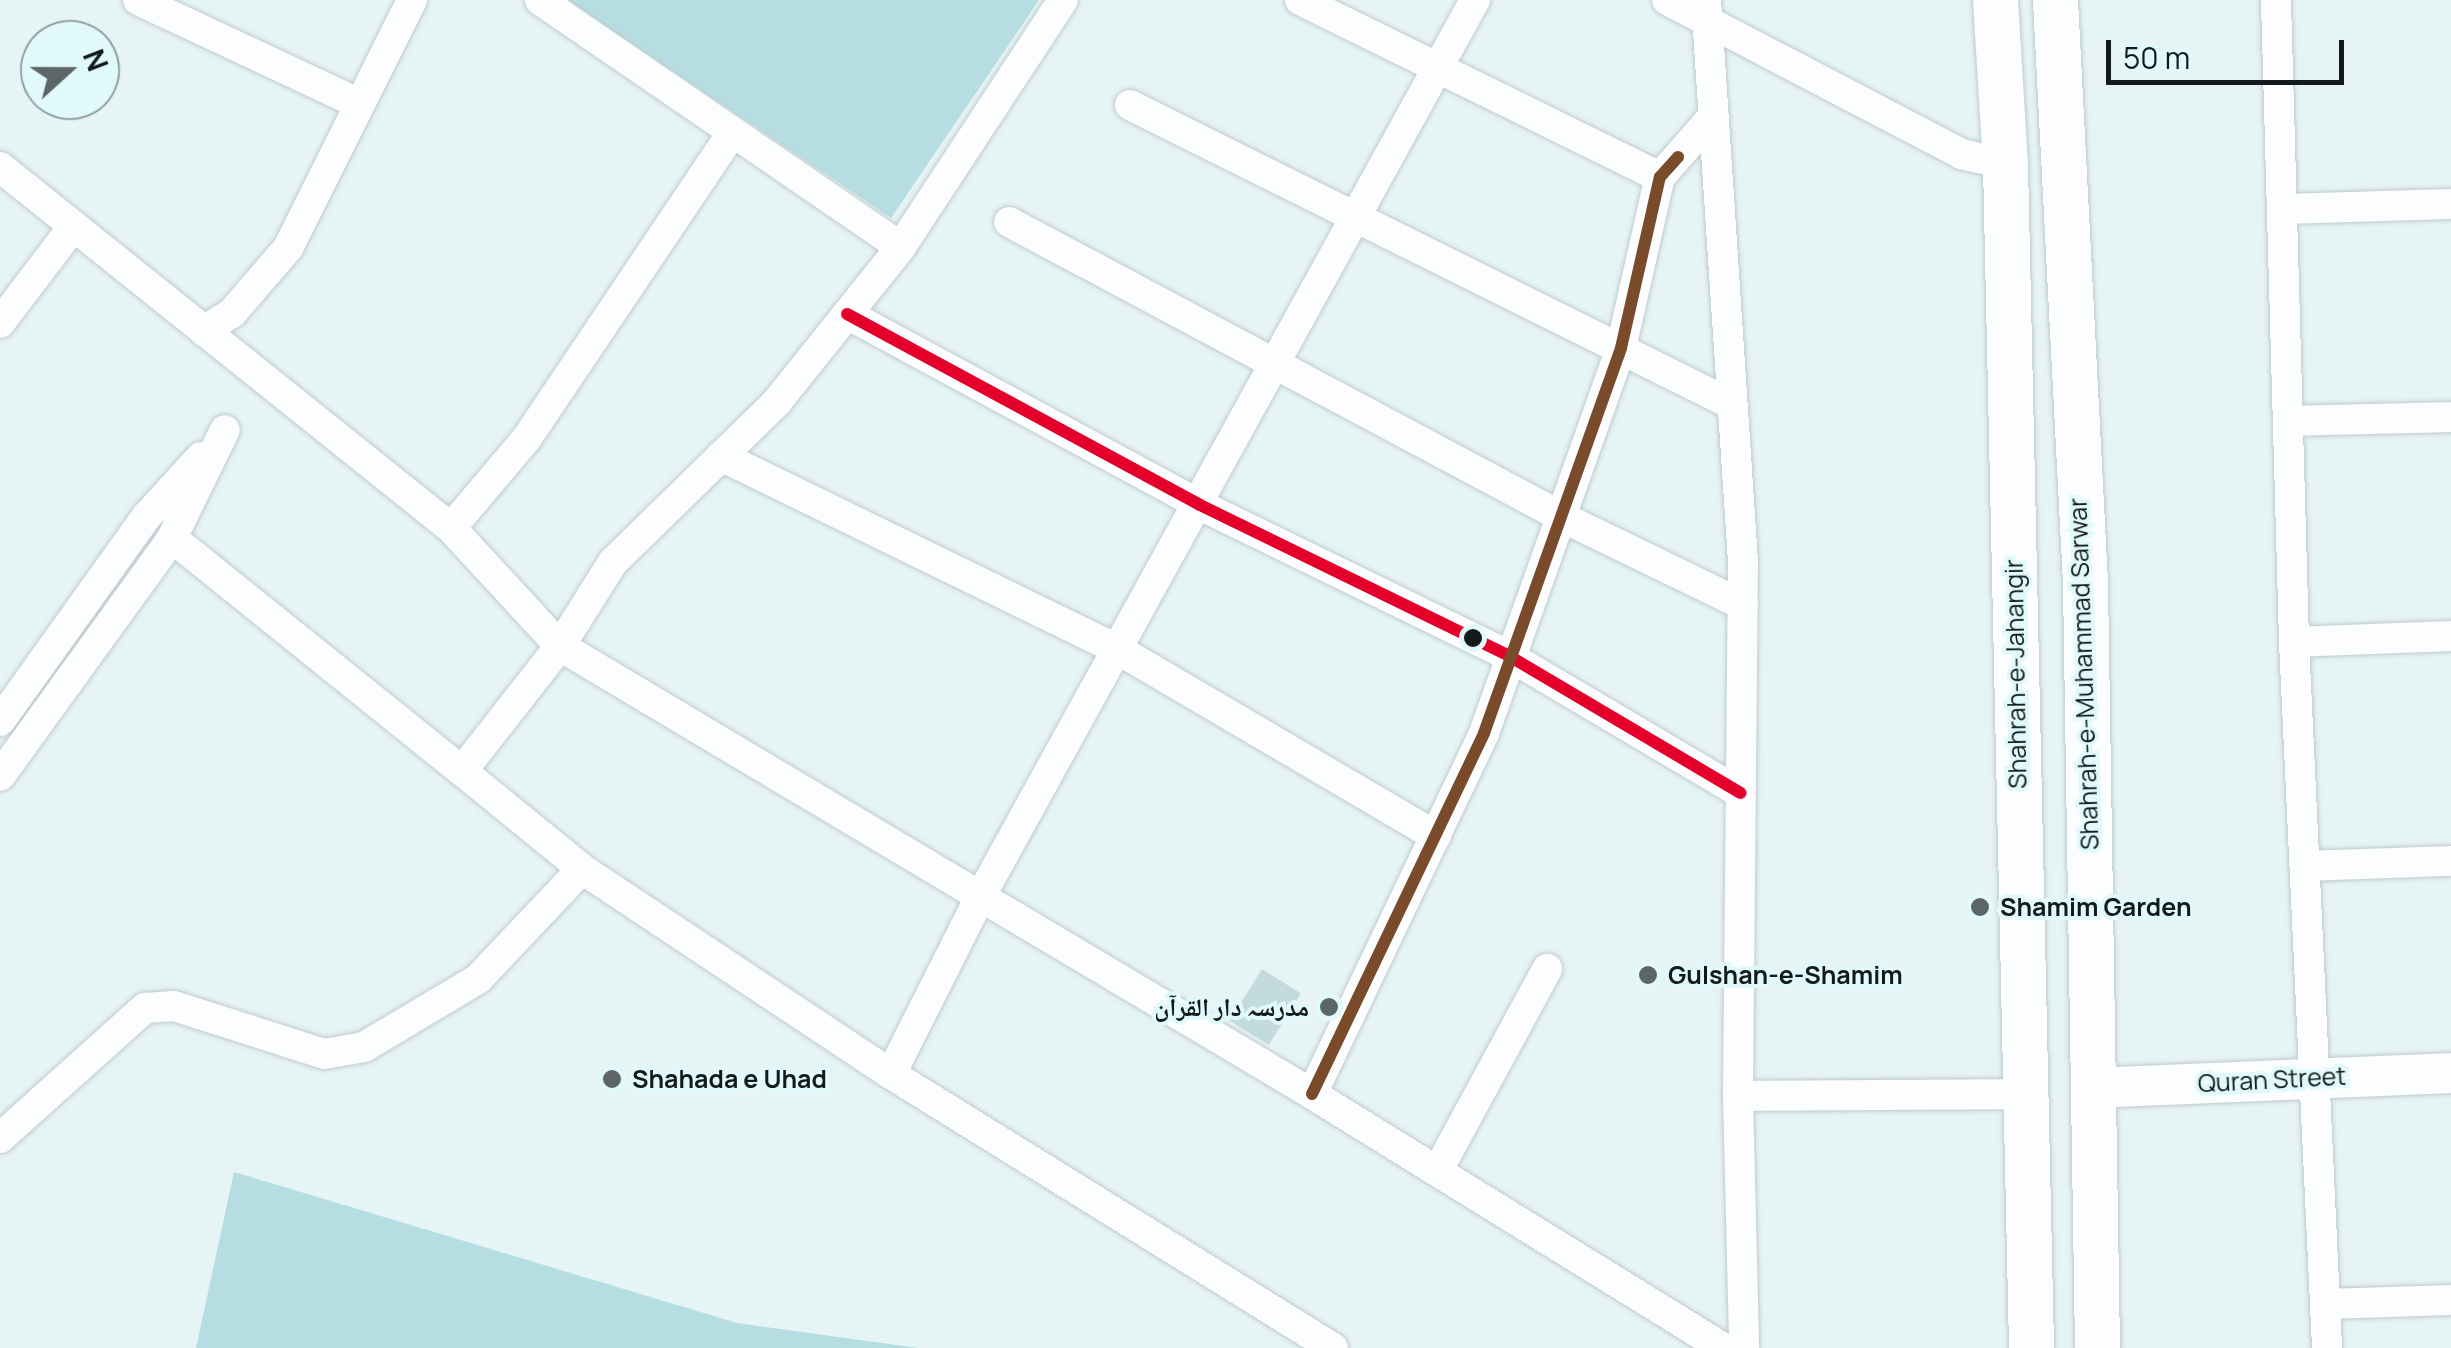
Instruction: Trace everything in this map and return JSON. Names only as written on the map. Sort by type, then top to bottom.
[{"type":"main road","name":"Shahrah-e-Jahangir","points":[[1995,0],[2005,164],[2031,1348]]},
{"type":"main road","name":"Shahrah-e-Muhammad Sarwar","points":[[2055,0],[2084,583],[2097,1348]]},
{"type":"street","points":[[138,0],[356,102]]},
{"type":"street","points":[[204,331],[232,313],[288,248],[356,102],[412,0]]},
{"type":"street","points":[[540,0],[900,247]]},
{"type":"street","points":[[462,771],[560,646],[614,562],[777,402],[900,247],[1063,0]]},
{"type":"street","points":[[1300,0],[1436,72],[1660,177]]},
{"type":"street","points":[[891,1074],[979,900],[1475,0]]},
{"type":"street","points":[[1667,0],[1705,10],[1962,154],[2005,164]]},
{"type":"street","points":[[2276,0],[2294,642],[2327,1348]]},
{"type":"street","points":[[1705,10],[1709,121],[1743,604],[1738,1096],[1744,1348]]},
{"type":"street","points":[[1130,104],[1731,404]]},
{"type":"street","points":[[1312,1094],[1478,747],[1564,518],[1620,348],[1660,177],[1709,121]]},
{"type":"street","points":[[451,528],[527,438],[733,132]]},
{"type":"street","points":[[0,168],[451,528],[560,646],[979,900],[1312,1094],[1724,1348]]},
{"type":"street","points":[[2282,210],[2451,204]]},
{"type":"street","points":[[1009,222],[1564,518],[1743,604]]},
{"type":"street","points":[[0,324],[73,226]]},
{"type":"street","points":[[847,314],[1198,504],[1509,656],[1741,793]]},
{"type":"street","points":[[2288,421],[2451,417]]},
{"type":"street","points":[[0,722],[147,516],[225,430],[172,538],[0,776]]},
{"type":"street","points":[[721,456],[1117,650],[1436,836]]},
{"type":"street","points":[[172,538],[582,869],[891,1074],[1333,1348]]},
{"type":"street","points":[[2294,642],[2451,636]]},
{"type":"street","points":[[2306,866],[2451,860]]},
{"type":"street","points":[[0,1138],[144,1008],[174,1006],[324,1054],[364,1048],[478,979],[582,869]]},
{"type":"street","points":[[1438,1170],[1548,969]]},
{"type":"street","name":"Quran Street","points":[[2093,1088],[2451,1072]]},
{"type":"street","points":[[1738,1096],[2025,1094]]},
{"type":"street","points":[[2325,1304],[2451,1300]]},
{"type":"shaded area","points":[[566,0],[1039,0],[891,218]]},
{"type":"shaded area","points":[[234,1172],[737,1323],[918,1348],[196,1348]]},
{"type":"building","points":[[1262,969],[1301,993],[1269,1045],[1230,1021]]},
{"type":"transit line","points":[[1312,1094],[1484,733],[1621,348],[1660,177],[1678,157]]},
{"type":"transit line","points":[[847,314],[1198,504],[1509,656],[1741,793]]},
{"type":"place","name":"Shamim Garden","points":[[1980,907]]},
{"type":"place","name":"Gulshan-e-Shamim","points":[[1648,975]]},
{"type":"place","name":"مدرسہ دار القرآن","points":[[1329,1007]]},
{"type":"place","name":"Shahada e Uhad","points":[[612,1079]]}]
